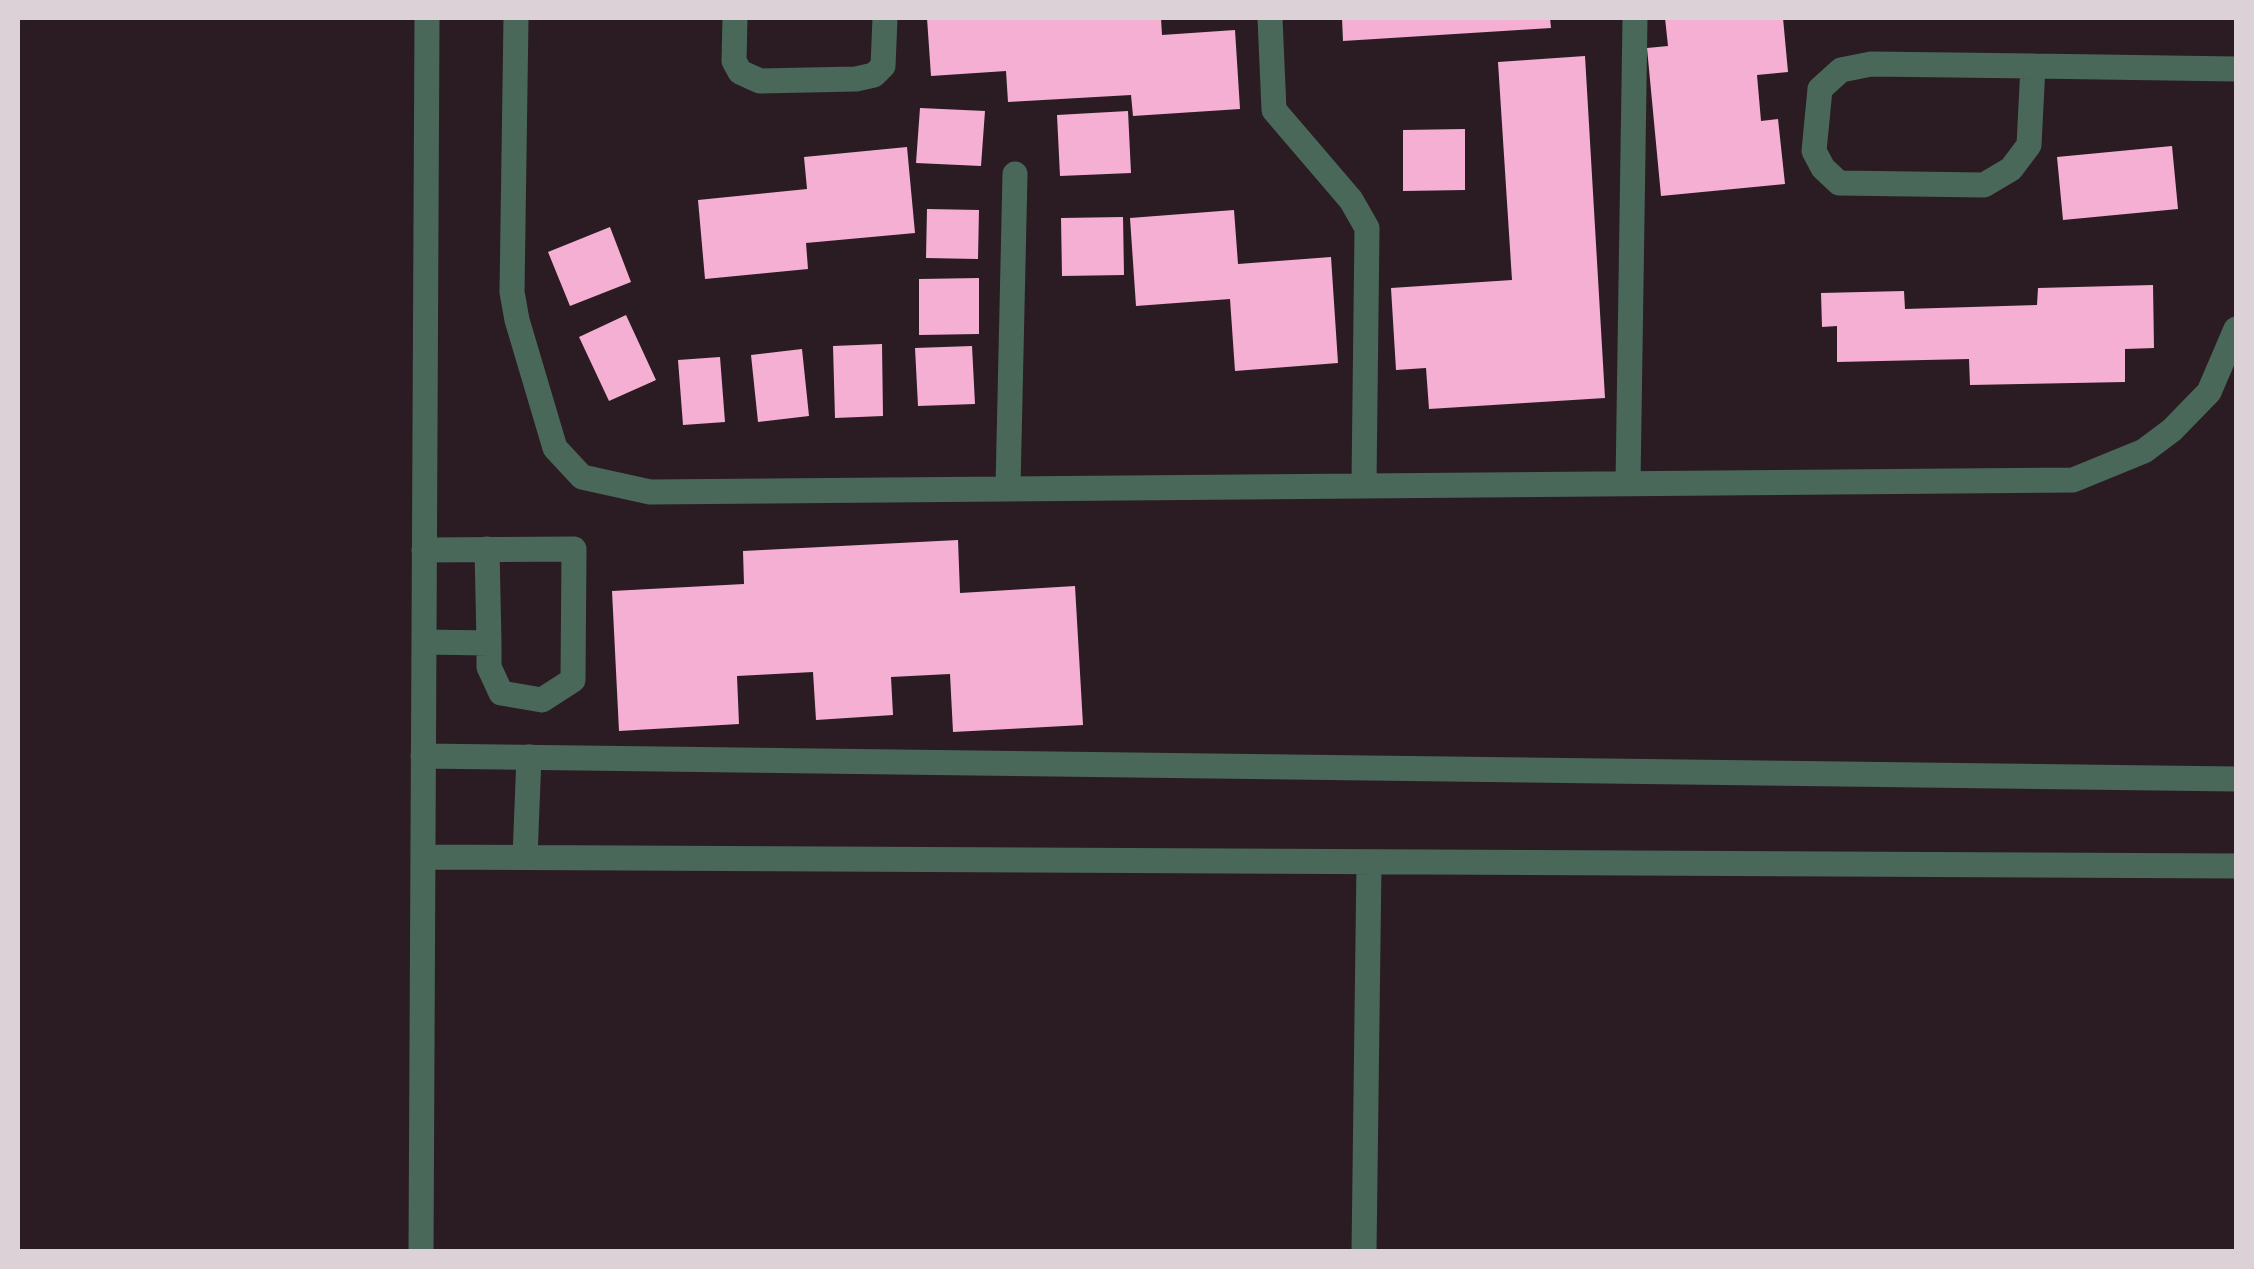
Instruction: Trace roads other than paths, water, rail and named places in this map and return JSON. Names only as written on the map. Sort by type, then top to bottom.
[{"type":"street","points":[[421,1252],[427,18]]},
{"type":"street","points":[[516,18],[512,292],[555,448],[582,477],[650,492],[2073,480],[2144,452],[2172,430],[2209,392],[2236,329]]},
{"type":"street","points":[[735,18],[734,61],[740,72],[760,81],[856,80],[874,74],[883,66],[885,18]]},
{"type":"street","points":[[1270,18],[1274,110],[1352,200],[1367,228],[1364,484]]},
{"type":"street","points":[[1628,482],[1635,18]]},
{"type":"street","points":[[2033,66],[2029,145],[2011,169],[1984,185],[1839,183],[1823,168],[1814,150],[1820,89],[1841,70],[1871,64],[2033,66],[2236,69]]},
{"type":"street","points":[[1008,487],[1015,174]]},
{"type":"street","points":[[424,550],[574,549],[573,680],[542,700],[501,692],[489,667],[487,550]]},
{"type":"street","points":[[424,642],[490,643]]},
{"type":"street","points":[[423,756],[2236,779]]},
{"type":"street","points":[[526,857],[528,758]]},
{"type":"street","points":[[423,857],[2236,866]]},
{"type":"street","points":[[1364,1252],[1369,862]]}]
